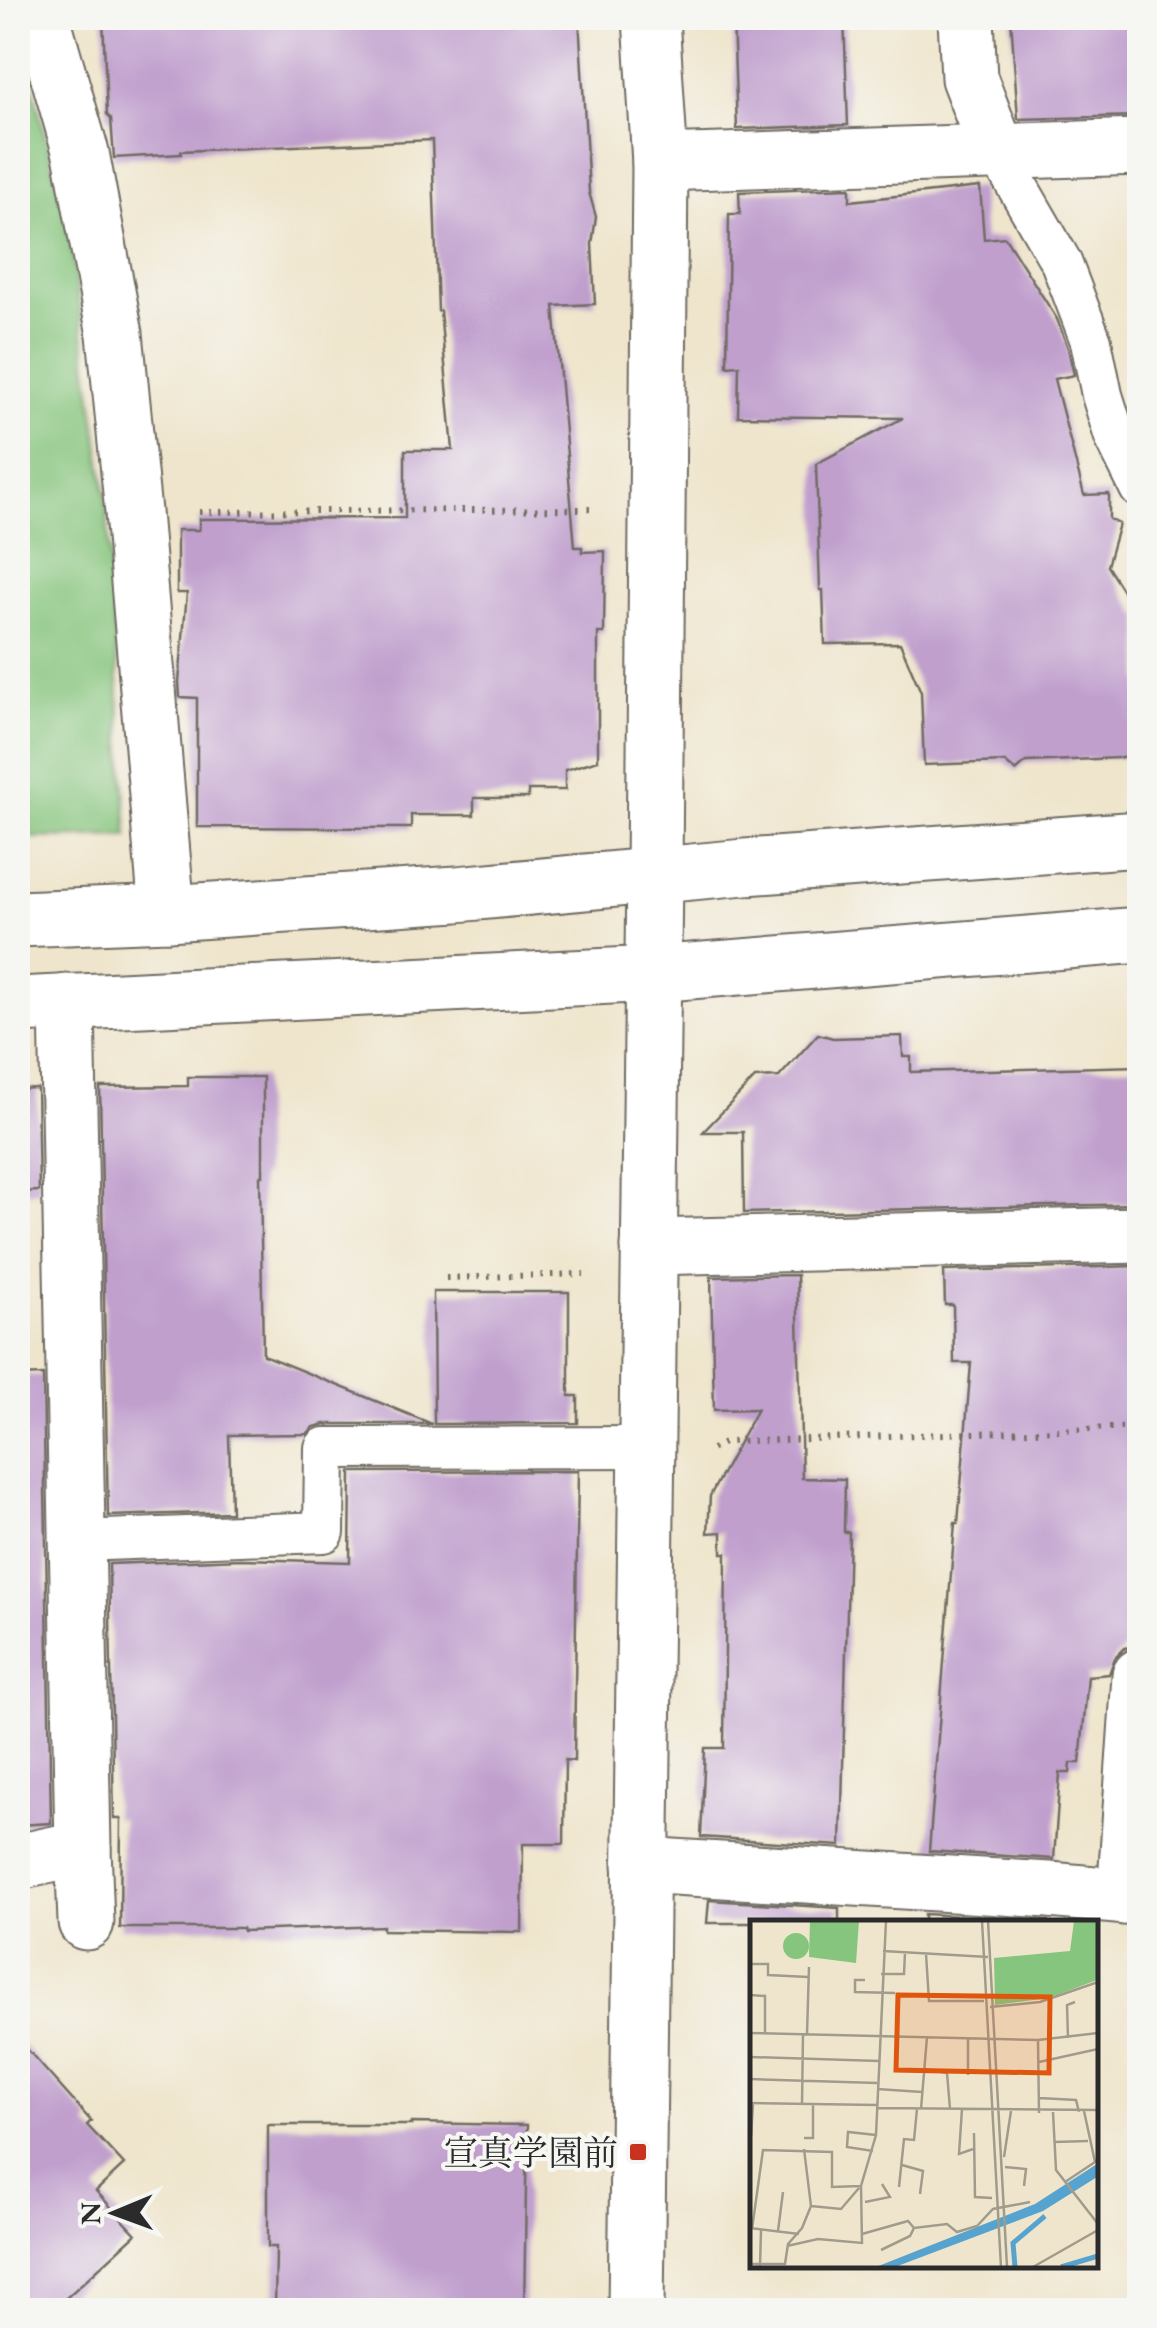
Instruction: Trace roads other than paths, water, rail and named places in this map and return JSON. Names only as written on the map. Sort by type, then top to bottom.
[{"type":"street","points":[[42,18],[81,153],[111,316],[133,512],[167,913]]},
{"type":"street","points":[[636,2310],[660,162],[651,18]]},
{"type":"street","points":[[966,18],[970,78],[996,151]]},
{"type":"street","points":[[660,162],[1140,147]]},
{"type":"street","points":[[18,920],[457,894],[654,875],[1140,839]]},
{"type":"street","points":[[86,1922],[78,1541],[42,1004],[652,974],[1140,935]]},
{"type":"street","points":[[649,1247],[1140,1235]]},
{"type":"street","points":[[641,1866],[1048,1907],[1132,1897],[1140,1676]]},
{"type":"street","points":[[18,1862],[83,1848]]},
{"type":"lane","points":[[996,151],[1061,262],[1091,341],[1115,436],[1140,488]]},
{"type":"lane","points":[[78,1541],[324,1532],[325,1448],[647,1447]]},
{"type":"place","name":"宣真学園前","points":[[638,2152]]}]
